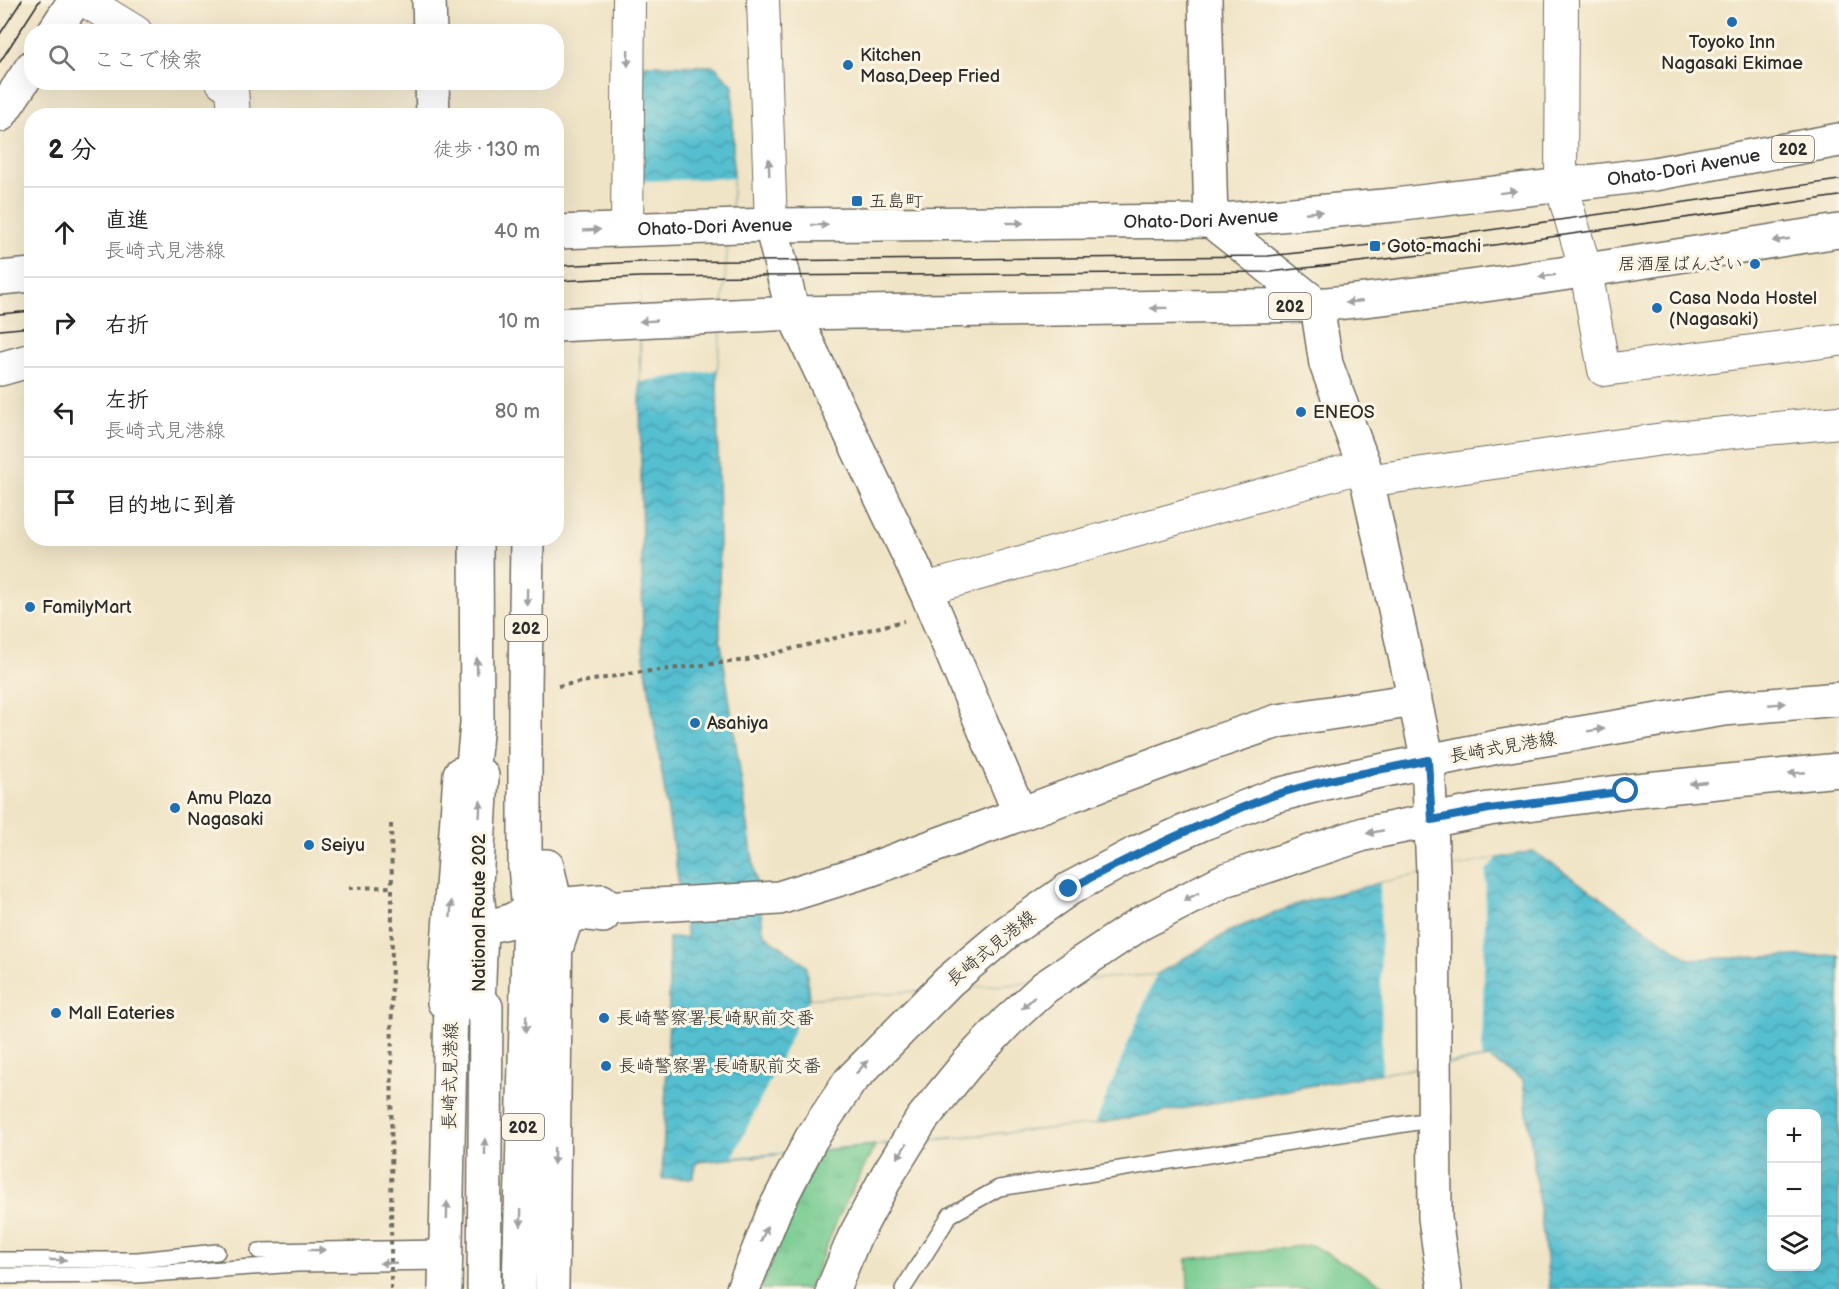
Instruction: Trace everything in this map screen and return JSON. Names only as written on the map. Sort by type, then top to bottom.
[{"type":"main road","points":[[59,24],[75,0]]},
{"type":"main road","points":[[429,0],[430,24]]},
{"type":"main road","points":[[1205,0],[1211,221],[1317,305],[1326,364],[1365,474],[1428,760],[1433,871],[1435,1218],[1446,1289]]},
{"type":"main road","points":[[0,115],[24,79]]},
{"type":"main road","points":[[432,90],[433,108]]},
{"type":"main road","name":"Ohato-Dori Avenue","points":[[564,232],[756,225],[1211,221],[1395,205],[1654,174],[1839,140]]},
{"type":"main road","points":[[756,225],[792,313],[930,601],[1020,814]]},
{"type":"main road","name":"202","points":[[564,325],[792,313],[1317,305],[1398,297],[1586,271],[1839,231]]},
{"type":"main road","points":[[0,278],[24,276]]},
{"type":"main road","points":[[0,369],[24,362]]},
{"type":"main road","name":"National Route 202","points":[[476,546],[477,724],[472,774],[482,776],[476,884],[518,917]]},
{"type":"main road","name":"National Route 202","points":[[519,1289],[518,917],[525,866],[528,546]]},
{"type":"main road","name":"長崎式見港線","points":[[743,1289],[775,1209],[811,1139],[850,1080],[949,981],[1006,933],[1069,889],[1136,853],[1204,822],[1274,796],[1341,778],[1497,747],[1724,709],[1839,699]]},
{"type":"main road","points":[[603,908],[779,898],[869,870],[1278,721],[1415,700]]},
{"type":"main road","points":[[833,1289],[854,1238],[886,1176],[922,1119],[967,1064],[1007,1022],[1046,987],[1141,923],[1225,880],[1364,834],[1489,809],[1626,791],[1839,770]]},
{"type":"main road","name":"長崎式見港線","points":[[446,1266],[451,1002],[444,1002],[445,972],[460,774],[472,774]]},
{"type":"main road","points":[[451,1002],[459,1001],[461,962],[469,939],[518,917],[602,901],[603,916],[581,913],[566,919],[554,954],[552,1289]]},
{"type":"main road","points":[[518,917],[539,933],[554,954]]},
{"type":"main road","name":"National Route 202","points":[[484,1289],[486,1007],[478,1006],[518,917]]},
{"type":"street","points":[[84,0],[123,24]]},
{"type":"street","points":[[629,0],[631,228]]},
{"type":"street","points":[[756,225],[763,0]]},
{"type":"street","points":[[1562,0],[1561,185],[1586,271],[1604,370],[1839,340]]},
{"type":"street","points":[[232,90],[233,108]]},
{"type":"street","points":[[930,601],[1365,474],[1663,439],[1839,422]]},
{"type":"lane","points":[[903,1289],[950,1215],[999,1188],[1436,1119]]},
{"type":"lane","points":[[259,1251],[446,1266]]},
{"type":"lane","points":[[0,1260],[138,1260],[217,1252]]},
{"type":"lane","points":[[0,1276],[137,1275],[297,1264],[446,1266]]},
{"type":"path","points":[[525,691],[634,673],[747,660],[930,601]]},
{"type":"path","points":[[391,1289],[392,824]]},
{"type":"path","points":[[349,888],[392,887]]},
{"type":"green space","points":[[876,1144],[838,1218],[809,1289],[761,1289],[791,1211],[820,1150]]},
{"type":"green space","points":[[1311,1245],[1386,1286],[1385,1289],[1188,1289],[1187,1259]]},
{"type":"water","points":[[643,65],[714,66],[733,85],[733,178],[717,370],[720,637],[764,934],[806,965],[809,999],[1156,975],[1230,931],[1300,903],[1380,883],[1533,851],[1689,959],[1839,955],[1839,1289],[1550,1289],[1523,1080],[1489,1058],[1382,1073],[1095,1124],[697,1162],[693,1178],[662,1179],[669,1017],[669,938],[687,938],[643,649],[640,382]]},
{"type":"pier","points":[[733,178],[717,370],[640,382],[639,181]]},
{"type":"pier","points":[[1498,858],[1486,870],[1482,1058],[1382,1073],[1380,883]]},
{"type":"pier","points":[[1156,975],[1095,1124],[733,1157],[809,999]]},
{"type":"tram line","points":[[0,34],[22,0]]},
{"type":"tram line","points":[[25,24],[40,0]]},
{"type":"tram line","points":[[0,62],[24,25]]},
{"type":"tram line","points":[[564,266],[640,262],[1268,256],[1427,239],[1839,180]]},
{"type":"tram line","points":[[564,281],[640,277],[1269,272],[1430,254],[1839,196]]},
{"type":"tram line","points":[[0,314],[24,312]]},
{"type":"tram line","points":[[0,330],[24,328]]},
{"type":"place","name":"Toyoko Inn Nagasaki Ekimae","points":[[1732,22]]},
{"type":"place","name":"Kitchen Masa,Deep Fried","points":[[848,65]]},
{"type":"place","name":"五島町","points":[[857,201]]},
{"type":"place","name":"Goto-machi","points":[[1375,246]]},
{"type":"place","name":"居酒屋ばんざい","points":[[1755,264]]},
{"type":"place","name":"Casa Noda Hostel (Nagasaki)","points":[[1657,308]]},
{"type":"place","name":"ENEOS","points":[[1301,412]]},
{"type":"place","name":"FamilyMart","points":[[30,607]]},
{"type":"place","name":"Asahiya","points":[[695,723]]},
{"type":"place","name":"Amu Plaza Nagasaki","points":[[175,808]]},
{"type":"place","name":"Seiyu","points":[[309,845]]},
{"type":"place","name":"Mall Eateries","points":[[56,1013]]},
{"type":"place","name":"長崎警察署長崎駅前交番","points":[[604,1018]]},
{"type":"place","name":"長崎警察署 長崎駅前交番","points":[[606,1066]]},
{"type":"route","points":[[1069,889],[1136,853],[1204,822],[1274,796],[1341,778],[1428,760],[1432,820],[1489,809],[1626,791]]}]
